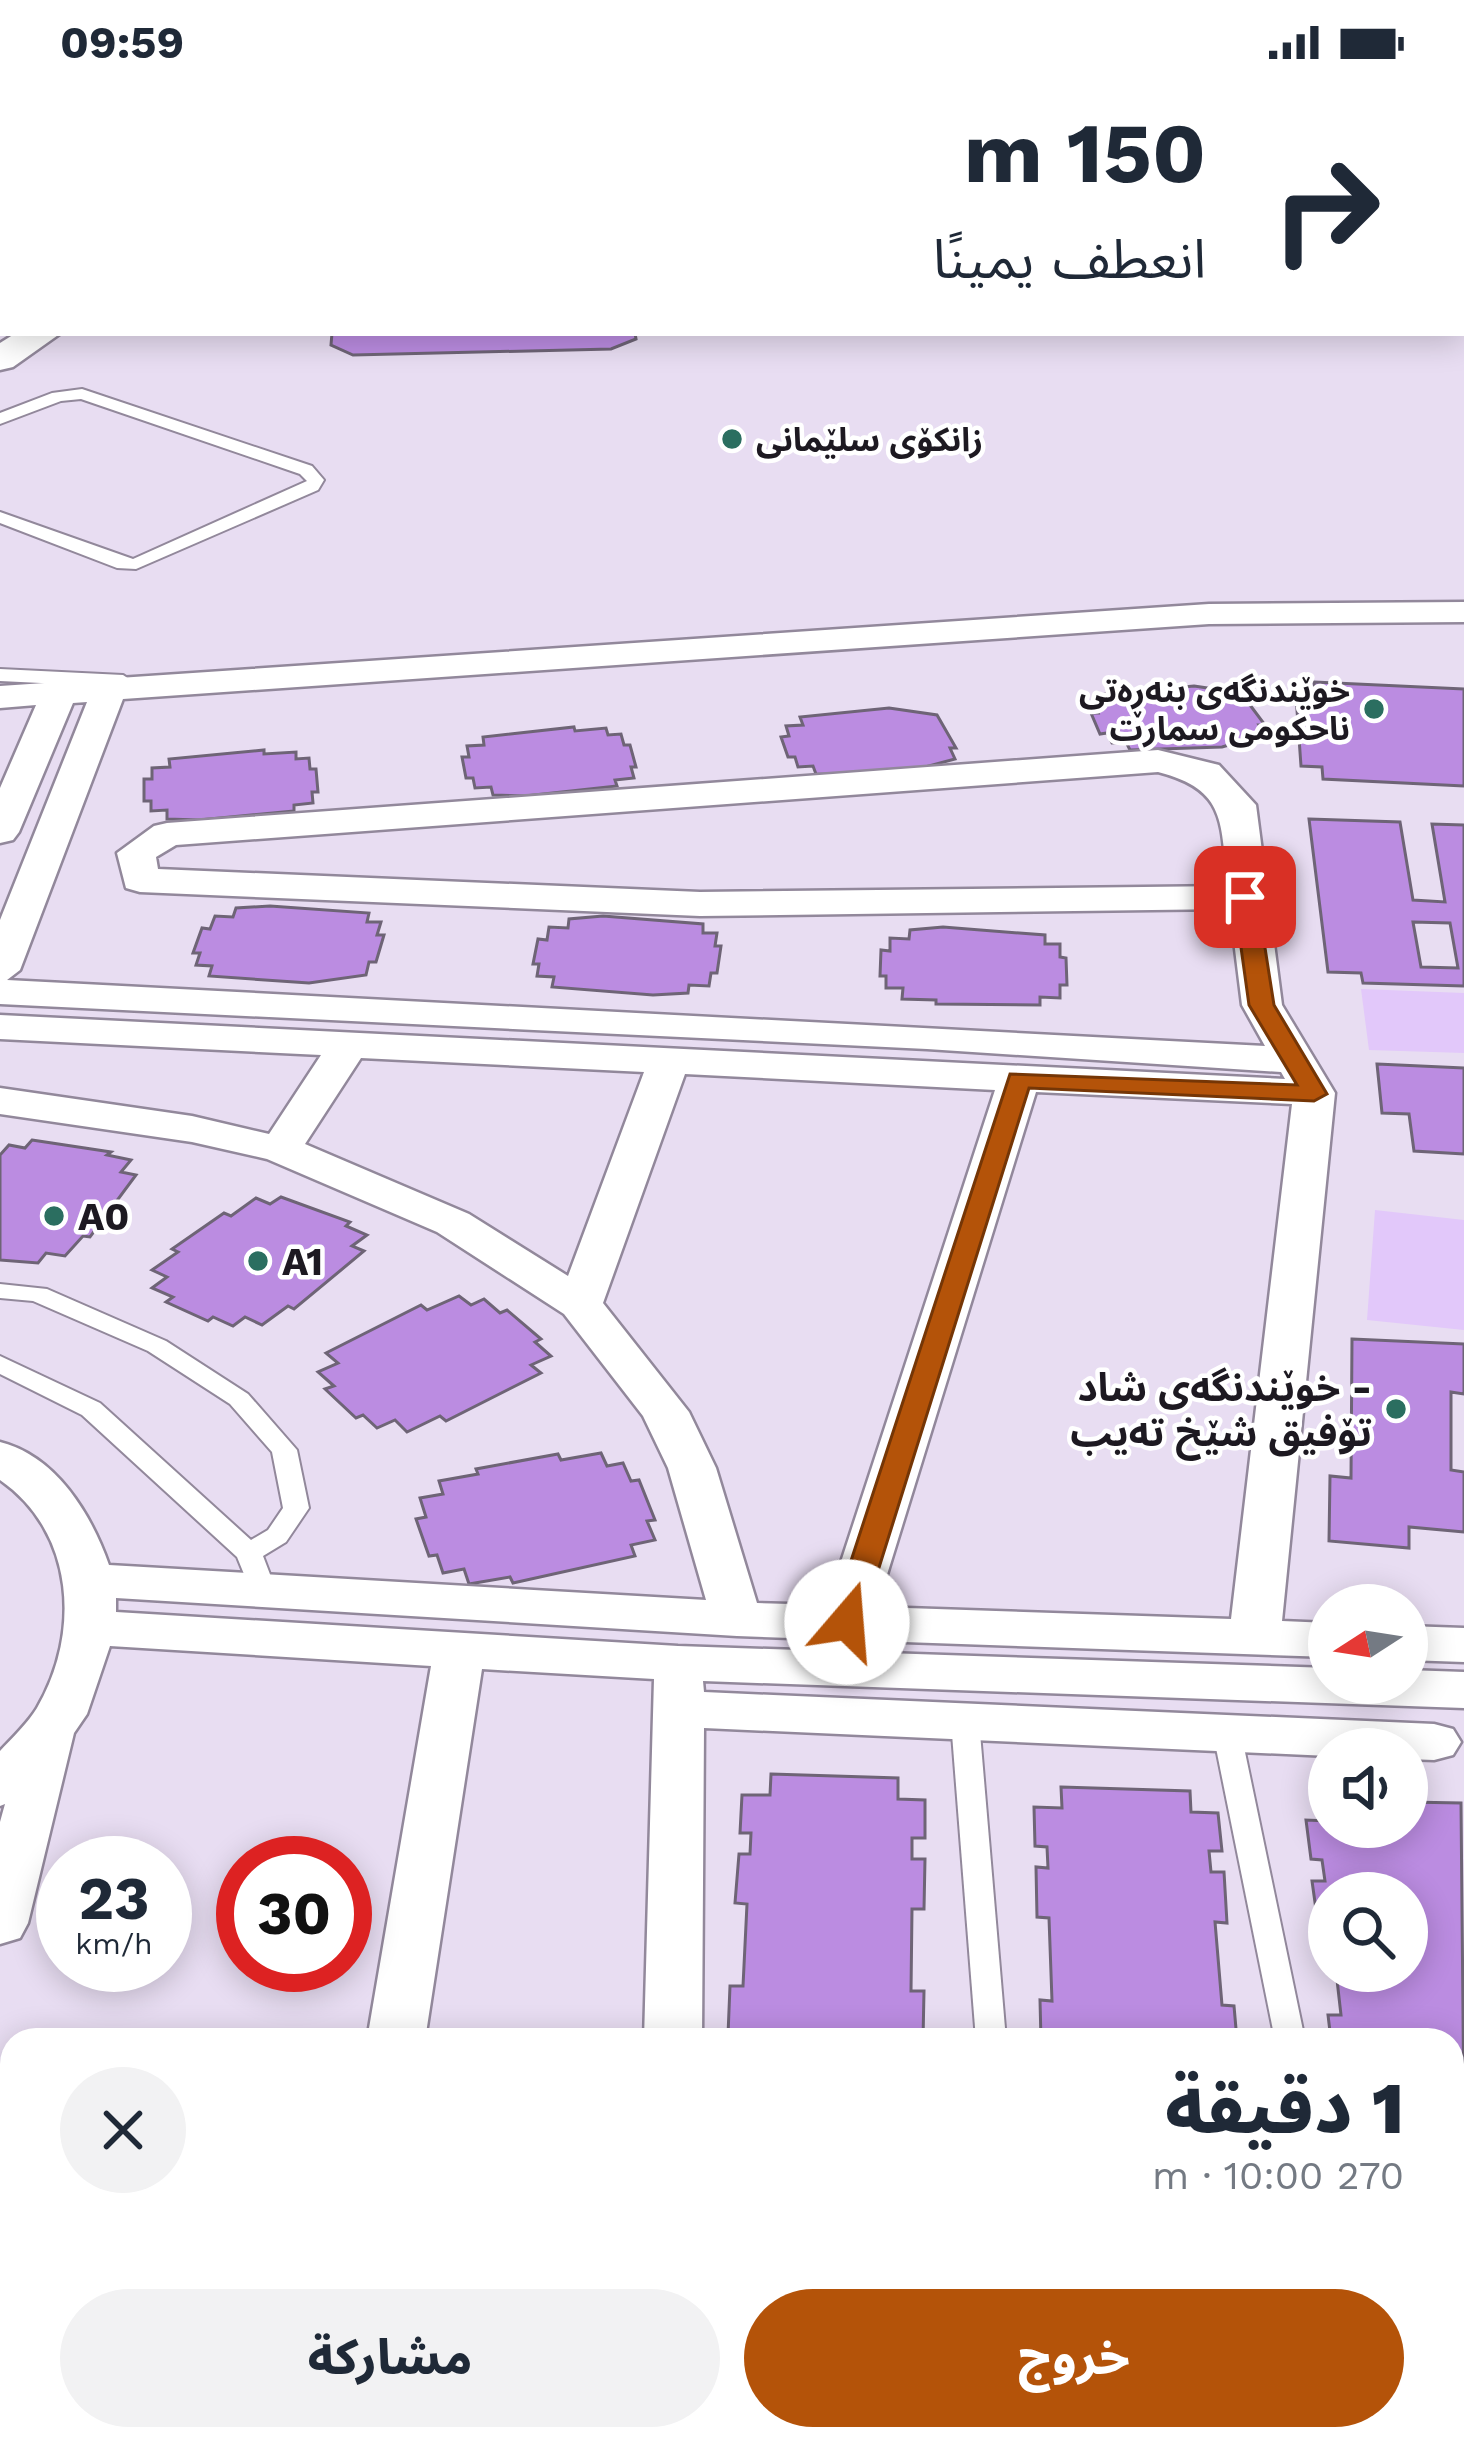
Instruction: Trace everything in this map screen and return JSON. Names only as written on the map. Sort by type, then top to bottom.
[{"type":"street","points":[[0,359],[37,336]]},
{"type":"street","points":[[0,698],[1209,614],[1464,612]]},
{"type":"street","points":[[0,970],[109,690]]},
{"type":"street","points":[[2,821],[58,693]]},
{"type":"street","points":[[33,754],[84,754]]},
{"type":"street","points":[[1245,897],[677,904],[140,880],[136,853],[167,834],[1157,761],[1206,773],[1237,805],[1262,1005],[1304,1077],[1255,1637]]},
{"type":"street","points":[[0,992],[924,1056],[1304,1077]]},
{"type":"street","points":[[0,1027],[668,1064],[924,1056],[1019,1079],[1304,1077]]},
{"type":"street","points":[[280,1149],[348,1046]]},
{"type":"street","points":[[580,1304],[668,1064]]},
{"type":"street","points":[[847,1622],[1019,1079]]},
{"type":"street","points":[[0,1101],[152,1122],[280,1149],[453,1223],[580,1304],[665,1412],[692,1468],[737,1618]]},
{"type":"street","points":[[0,1457],[29,1477],[70,1525],[90,1604],[62,1714],[0,1787]]},
{"type":"street","points":[[90,1604],[256,1572],[737,1618],[1308,1639]]},
{"type":"street","points":[[90,1604],[965,1721],[1434,1742]]},
{"type":"street","points":[[1428,1644],[1464,1645]]},
{"type":"street","points":[[398,2028],[459,1650]]},
{"type":"street","points":[[678,1686],[1464,1690]]},
{"type":"street","points":[[673,2028],[678,1686]]},
{"type":"street","points":[[0,1923],[54,1723]]},
{"type":"lane","points":[[0,419],[58,396],[82,394],[306,470],[316,480],[312,486],[136,564],[123,564],[0,517]]},
{"type":"lane","points":[[0,675],[193,684]]},
{"type":"lane","points":[[0,1291],[38,1294],[157,1346],[239,1400],[284,1450],[296,1508],[256,1572],[91,1409],[0,1364]]},
{"type":"lane","points":[[965,1721],[990,2028]]},
{"type":"lane","points":[[1227,1733],[1288,2028]]},
{"type":"shaded area","points":[[1361,989],[1464,993],[1464,1053],[1369,1050]]},
{"type":"shaded area","points":[[1375,1210],[1464,1220],[1464,1330],[1367,1320]]},
{"type":"building","points":[[332,336],[636,339],[611,349],[353,355],[331,345]]},
{"type":"building","points":[[1314,682],[1464,689],[1464,786],[1323,779],[1322,767],[1301,766],[1296,696],[1315,697]]},
{"type":"building","points":[[1194,686],[1241,693],[1265,725],[1259,725],[1265,735],[1222,747],[1130,750],[1126,742],[1112,743],[1107,733],[1100,734],[1091,713],[1098,713],[1094,703],[1110,702],[1106,694]]},
{"type":"building","points":[[889,708],[937,715],[956,748],[950,748],[955,759],[910,771],[848,775],[816,774],[813,766],[798,767],[795,757],[788,757],[781,737],[789,736],[786,726],[803,725],[800,717]]},
{"type":"building","points":[[574,727],[575,731],[606,728],[608,735],[621,734],[624,745],[630,745],[634,778],[615,780],[617,786],[525,796],[493,795],[491,787],[475,788],[473,778],[466,778],[462,757],[469,757],[467,746],[484,745],[483,737]]},
{"type":"building","points":[[264,750],[264,754],[296,752],[296,759],[309,758],[310,769],[316,769],[318,792],[312,792],[313,803],[294,805],[294,811],[199,820],[167,819],[167,810],[151,811],[151,801],[144,801],[144,779],[152,779],[152,768],[170,767],[169,759]]},
{"type":"building","points":[[1309,819],[1400,822],[1413,900],[1445,902],[1432,824],[1464,825],[1464,986],[1363,983],[1361,973],[1328,972]],"holes":[[[1413,922],[1450,923],[1458,968],[1421,967]]]},
{"type":"building","points":[[236,908],[369,913],[367,922],[381,922],[377,935],[384,935],[376,962],[369,962],[366,975],[309,983],[209,976],[212,966],[196,965],[200,953],[193,953],[202,928],[210,929],[215,916],[233,917]]},
{"type":"building","points":[[603,916],[703,924],[703,933],[717,933],[715,946],[721,946],[717,973],[711,973],[709,986],[689,985],[688,993],[653,995],[552,987],[554,977],[537,976],[539,964],[533,964],[538,939],[547,940],[549,927],[568,928],[569,919]]},
{"type":"building","points":[[943,927],[1045,935],[1045,944],[1060,944],[1067,985],[1060,985],[1060,998],[1040,997],[1040,1005],[936,1004],[936,1000],[902,999],[903,988],[886,988],[886,976],[880,976],[881,950],[890,951],[890,938],[909,939],[910,930]]},
{"type":"building","points":[[1377,1064],[1464,1068],[1464,1154],[1414,1151],[1409,1114],[1382,1113]]},
{"type":"building","name":"A0","points":[[32,1140],[111,1152],[107,1155],[131,1160],[121,1172],[136,1175],[90,1237],[83,1236],[65,1256],[46,1253],[38,1263],[0,1260],[0,1155],[9,1145],[25,1148]]},
{"type":"building","name":"A1","points":[[281,1197],[350,1222],[346,1226],[367,1235],[352,1246],[364,1251],[294,1309],[288,1306],[262,1325],[245,1317],[233,1326],[213,1317],[208,1321],[166,1302],[173,1297],[152,1288],[167,1277],[152,1270],[178,1252],[172,1249],[224,1213],[231,1216],[256,1198],[270,1204]]},
{"type":"building","points":[[459,1296],[471,1305],[484,1299],[500,1313],[507,1310],[541,1339],[535,1342],[551,1356],[531,1365],[541,1373],[446,1421],[440,1416],[407,1432],[395,1420],[377,1428],[363,1415],[356,1418],[325,1389],[334,1386],[318,1372],[338,1363],[326,1353],[421,1305],[427,1310]]},
{"type":"building","points":[[1352,1339],[1464,1344],[1464,1394],[1451,1392],[1451,1470],[1464,1472],[1464,1532],[1409,1527],[1409,1548],[1329,1541],[1330,1476],[1351,1478]]},
{"type":"building","points":[[601,1453],[607,1466],[623,1463],[631,1481],[639,1480],[655,1520],[647,1521],[655,1540],[631,1545],[635,1556],[513,1583],[510,1577],[469,1584],[464,1569],[443,1573],[437,1555],[429,1556],[416,1519],[426,1517],[420,1498],[443,1494],[439,1481],[558,1454],[561,1460]]},
{"type":"building","points":[[771,1774],[898,1778],[898,1799],[925,1800],[925,1838],[912,1838],[912,1859],[925,1859],[924,1909],[912,1909],[911,1991],[924,1991],[923,2028],[728,2028],[730,1986],[743,1986],[747,1904],[735,1903],[739,1854],[750,1854],[751,1833],[740,1833],[742,1795],[770,1795]]},
{"type":"building","points":[[1061,1787],[1190,1791],[1191,1812],[1218,1813],[1222,1851],[1209,1851],[1211,1872],[1224,1872],[1227,1923],[1215,1922],[1222,2005],[1234,2006],[1236,2028],[1041,2028],[1040,2000],[1052,2001],[1049,1918],[1037,1917],[1036,1867],[1048,1868],[1047,1847],[1035,1846],[1034,1807],[1062,1808]]},
{"type":"building","points":[[1428,1802],[1461,1803],[1463,2028],[1330,2028],[1328,2015],[1341,2015],[1338,1992],[1428,1992],[1428,1872],[1324,1872],[1322,1860],[1311,1859],[1310,1848],[1428,1848]]},
{"type":"place","name":"زانکۆی سلێمانی","points":[[732,439]]},
{"type":"place","name":"خوێندنگەی بنەڕەتی ناحکومی سمارت","points":[[1374,709]]},
{"type":"place","name":"A0","points":[[54,1216]]},
{"type":"place","name":"A1","points":[[258,1261]]},
{"type":"place","name":"خوێندنگەی شاد - تۆفیق شێخ تەیب","points":[[1396,1409]]},
{"type":"route","points":[[847,1622],[1019,1079],[1314,1094],[1262,1005],[1245,897]]}]
